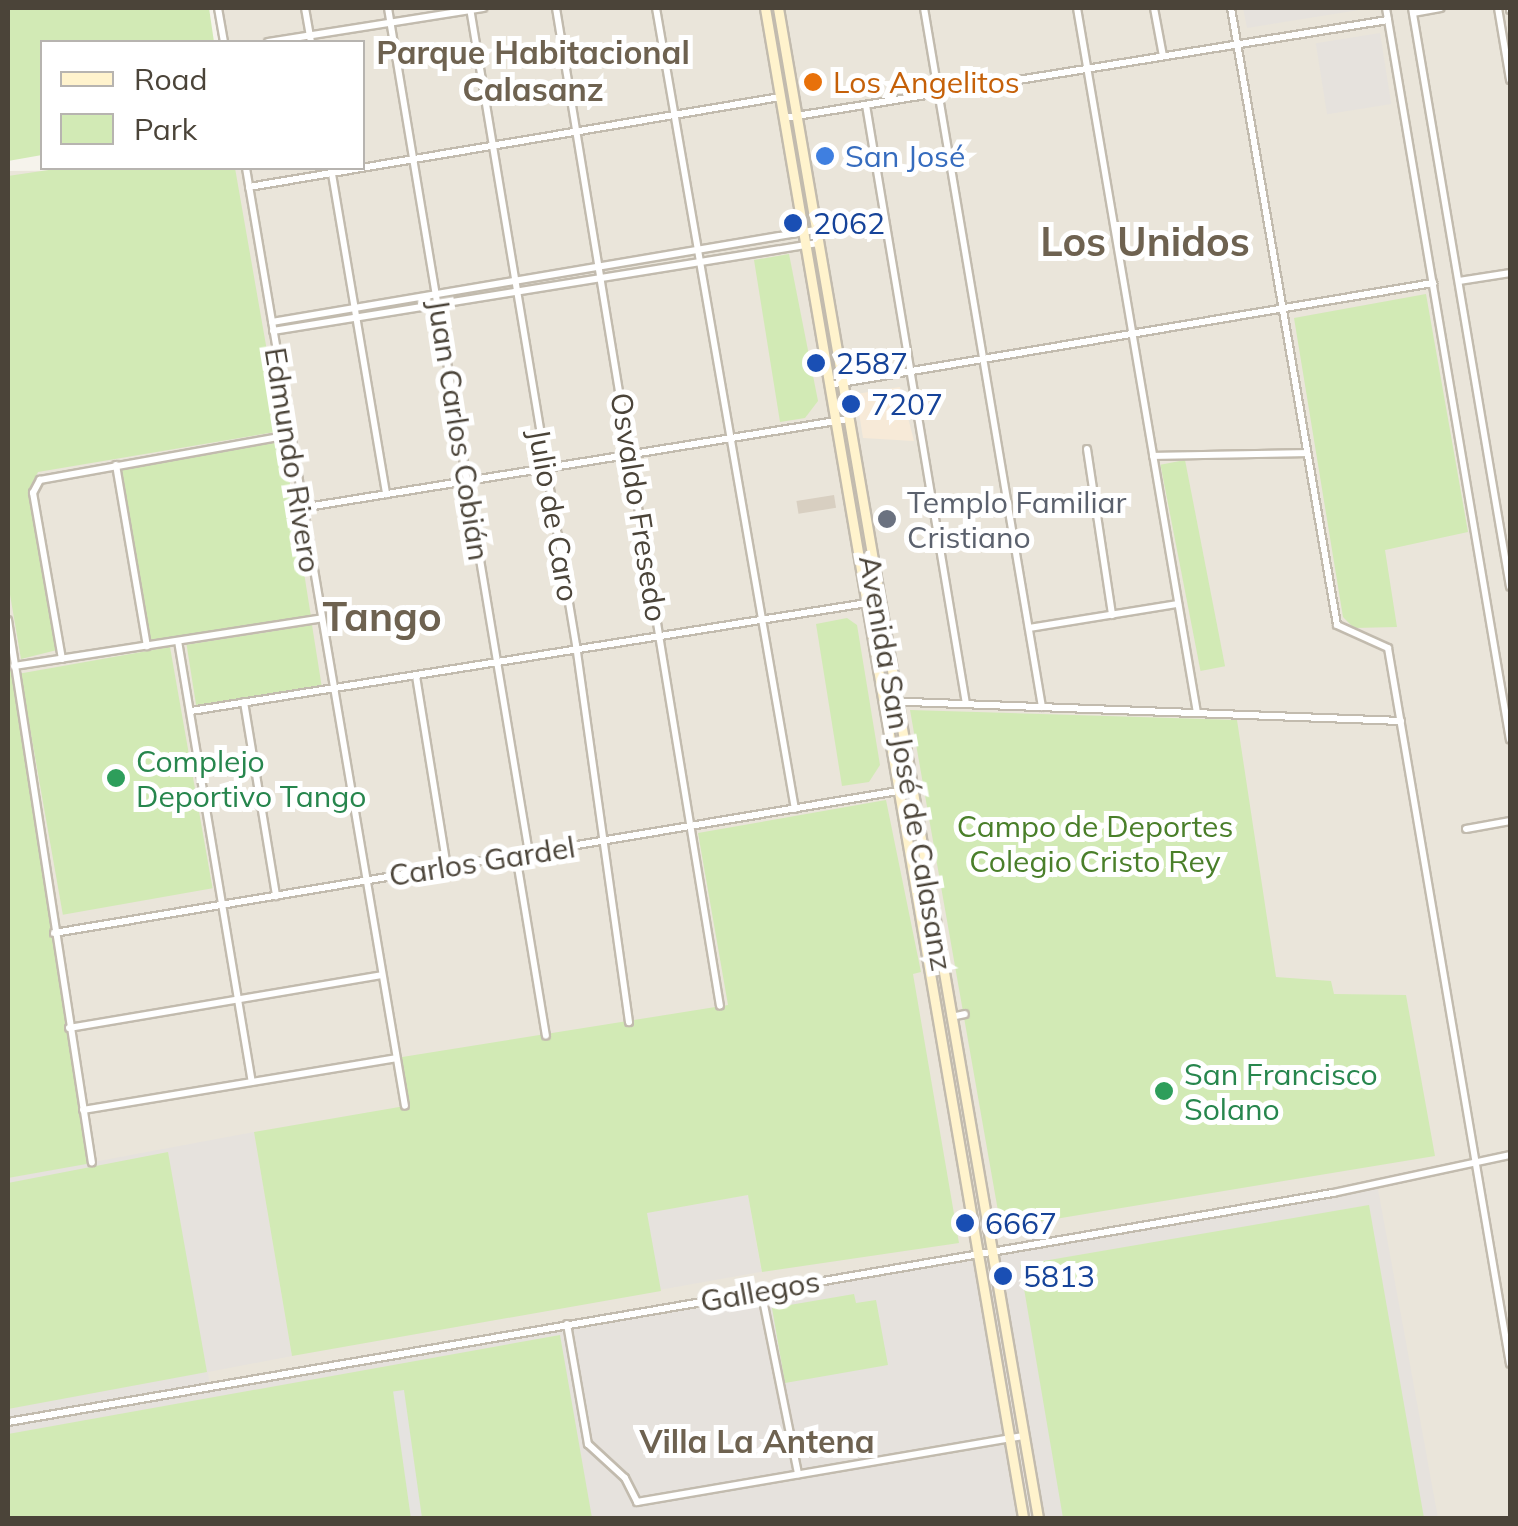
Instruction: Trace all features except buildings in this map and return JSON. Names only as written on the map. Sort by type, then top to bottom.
[{"type":"main road","name":"Avenida San José de Calasanz","points":[[766,8],[1024,1518]]},
{"type":"main road","name":"Avenida San José de Calasanz","points":[[778,8],[1038,1518]]},
{"type":"street","points":[[218,8],[224,40]]},
{"type":"street","points":[[305,8],[310,39],[483,8]]},
{"type":"street","name":"Juan Carlos Cobián","points":[[388,8],[529,853]]},
{"type":"street","name":"Julio de Caro","points":[[470,8],[576,650],[629,1022]]},
{"type":"street","name":"Osvaldo Fresedo","points":[[556,8],[720,1006]]},
{"type":"street","points":[[656,8],[795,809]]},
{"type":"street","points":[[924,8],[1042,707]]},
{"type":"street","points":[[1077,8],[1197,713]]},
{"type":"street","points":[[1154,8],[1163,56]]},
{"type":"street","points":[[1231,8],[1337,625],[1388,648],[1510,1364]]},
{"type":"street","points":[[1386,8],[1510,740]]},
{"type":"street","points":[[1441,8],[1413,10],[1507,546],[1510,587]]},
{"type":"street","points":[[1498,8],[1510,80]]},
{"type":"street","points":[[784,118],[1388,20]]},
{"type":"street","points":[[365,166],[780,97]]},
{"type":"street","points":[[866,105],[966,704]]},
{"type":"street","name":"Edmundo Rivero","points":[[246,170],[300,508],[406,1106]]},
{"type":"street","points":[[249,187],[332,170],[386,494]]},
{"type":"street","points":[[272,327],[355,308],[815,230]]},
{"type":"street","points":[[272,327],[356,318],[818,244]]},
{"type":"street","points":[[1459,282],[1510,273]]},
{"type":"street","points":[[829,385],[1432,283]]},
{"type":"street","points":[[300,508],[848,419]]},
{"type":"street","points":[[62,659],[36,484],[116,465],[289,434]]},
{"type":"street","points":[[1087,448],[1112,615]]},
{"type":"street","points":[[1153,456],[1307,453]]},
{"type":"street","points":[[116,465],[146,646]]},
{"type":"street","points":[[190,711],[878,601]]},
{"type":"street","points":[[1028,628],[1178,604]]},
{"type":"street","points":[[14,666],[319,619]]},
{"type":"street","points":[[8,620],[92,1163]]},
{"type":"street","points":[[178,641],[252,1082]]},
{"type":"street","points":[[416,676],[447,867]]},
{"type":"street","points":[[882,701],[1401,720]]},
{"type":"street","points":[[244,702],[276,896]]},
{"type":"street","name":"Carlos Gardel","points":[[54,933],[910,790]]},
{"type":"street","points":[[1466,828],[1510,821]]},
{"type":"street","points":[[516,856],[546,1036]]},
{"type":"street","points":[[70,1028],[382,974]]},
{"type":"street","points":[[950,1017],[964,1014]]},
{"type":"street","points":[[83,1110],[396,1058]]},
{"type":"street","name":"Gallegos","points":[[8,1422],[992,1252],[1510,1155]]},
{"type":"street","points":[[761,1290],[798,1474]]},
{"type":"street","points":[[567,1324],[588,1444],[638,1502],[1024,1436]]},
{"type":"shaded area","points":[[218,8],[1510,8],[1510,1518],[8,1518],[8,171],[365,170],[365,40],[224,40]]},
{"type":"shaded area","points":[[1243,8],[1371,8],[1247,28]]},
{"type":"shaded area","points":[[1380,33],[1391,104],[1327,114],[1316,43]]},
{"type":"shaded area","points":[[900,387],[914,441],[863,438],[856,394]]},
{"type":"shaded area","points":[[254,1132],[292,1356],[208,1372],[210,1387],[1333,1193],[1376,1178],[1438,1518],[8,1518],[8,1178]]},
{"type":"shaded area","points":[[748,1195],[762,1272],[660,1290],[647,1213]]},
{"type":"shaded area","points":[[404,1390],[422,1518],[411,1518],[393,1392]]},
{"type":"green space","points":[[8,8],[209,8],[214,40],[40,40],[40,155],[8,161]]},
{"type":"green space","points":[[48,170],[235,170],[281,431],[38,472],[30,489],[57,650],[21,659],[8,583],[8,176]]},
{"type":"green space","points":[[789,254],[818,401],[805,418],[780,422],[754,260]]},
{"type":"green space","points":[[1426,294],[1468,532],[1385,550],[1397,627],[1354,628],[1343,617],[1294,318]]},
{"type":"green space","points":[[283,440],[311,616],[148,642],[120,466]]},
{"type":"green space","points":[[1185,460],[1225,666],[1201,671],[1160,465]]},
{"type":"green space","points":[[847,618],[857,625],[880,765],[869,782],[842,786],[816,624]]},
{"type":"green space","points":[[8,620],[92,1163],[8,1178]]},
{"type":"green space","points":[[312,625],[322,685],[196,705],[187,645]]},
{"type":"green space","name":"Complejo Deportivo Tango","points":[[170,647],[213,888],[63,915],[20,673]]},
{"type":"green space","name":"Campo de Deportes Colegio Cristo Rey","points":[[910,710],[1237,720],[1276,977],[1331,981],[1334,994],[1406,995],[1435,1156],[1001,1228]]},
{"type":"green space","points":[[886,800],[921,972],[913,974],[959,1243],[762,1272],[748,1195],[647,1213],[661,1291],[292,1356],[254,1132],[405,1106],[396,1058],[728,1005],[698,833]]},
{"type":"green space","points":[[168,1152],[207,1372],[8,1409],[8,1183]]},
{"type":"green space","points":[[1369,1205],[1424,1518],[1063,1518],[1020,1265]]},
{"type":"green space","points":[[854,1294],[856,1303],[876,1300],[888,1365],[785,1383],[772,1308]]},
{"type":"green space","points":[[560,1335],[592,1518],[8,1518],[8,1434]]},
{"type":"place","name":"Los Angelitos","points":[[813,82]]},
{"type":"place","name":"San José","points":[[825,156]]},
{"type":"place","name":"2062","points":[[793,223]]},
{"type":"place","name":"2587","points":[[816,363]]},
{"type":"place","name":"7207","points":[[851,404]]},
{"type":"place","name":"Templo Familiar Cristiano","points":[[887,519]]},
{"type":"place","name":"Complejo Deportivo Tango","points":[[116,778]]},
{"type":"place","name":"San Francisco Solano","points":[[1164,1091]]},
{"type":"place","name":"6667","points":[[965,1223]]},
{"type":"place","name":"5813","points":[[1003,1276]]},
{"type":"district","name":"Parque Habitacional Calasanz","points":[[533,72]]},
{"type":"district","name":"Los Unidos","points":[[1145,241]]},
{"type":"district","name":"Tango","points":[[382,616]]},
{"type":"district","name":"Villa La Antena","points":[[757,1441]]}]
